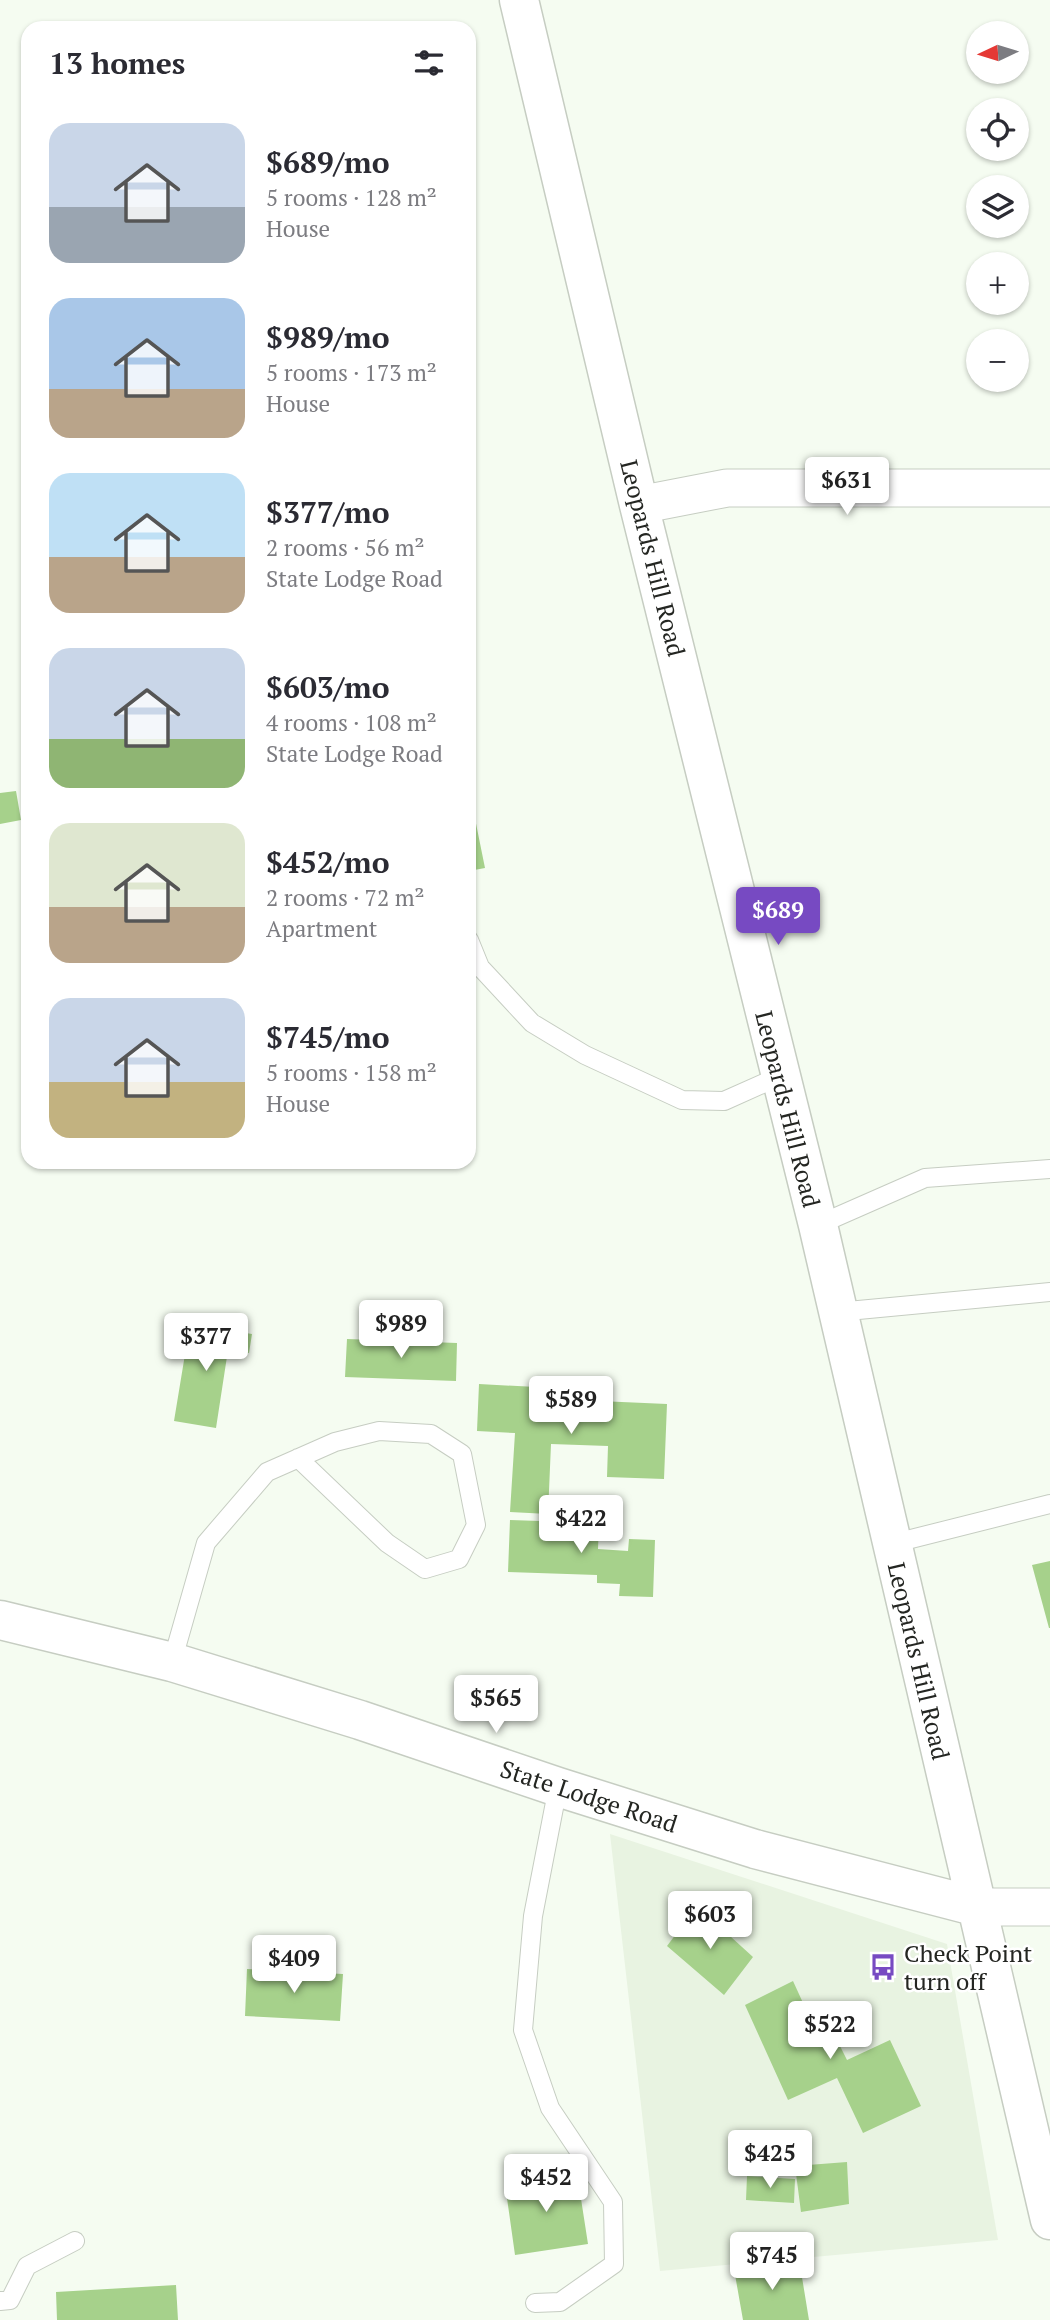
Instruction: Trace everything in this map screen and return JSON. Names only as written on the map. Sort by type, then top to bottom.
[{"type":"main road","name":"Leopards Hill Road","points":[[519,0],[639,505],[818,1225],[1050,2220]]},
{"type":"main road","name":"State Lodge Road","points":[[0,1620],[172,1662],[360,1720],[558,1787],[755,1849],[978,1907]]},
{"type":"street","points":[[639,505],[727,488],[1050,488]]},
{"type":"street","points":[[978,1907],[1050,1907]]},
{"type":"lane","points":[[476,957],[480,967],[532,1023],[585,1055],[682,1100],[724,1101],[779,1076]]},
{"type":"lane","points":[[818,1225],[925,1178],[1050,1169]]},
{"type":"lane","points":[[838,1312],[1050,1292]]},
{"type":"lane","points":[[172,1662],[206,1543],[267,1472],[298,1458],[335,1442],[379,1431],[431,1434],[462,1454],[476,1525],[459,1559],[425,1569],[387,1543],[298,1458]]},
{"type":"lane","points":[[891,1544],[1050,1504]]},
{"type":"lane","points":[[535,2303],[560,2302],[614,2264],[613,2202],[550,2108],[523,2030],[533,1916],[558,1787]]},
{"type":"lane","points":[[0,2301],[10,2300],[27,2266],[75,2241]]},
{"type":"shaded area","points":[[610,1834],[947,1944],[998,2240],[660,2271]]},
{"type":"building","points":[[16,791],[21,820],[0,824],[0,793]]},
{"type":"building","points":[[476,824],[485,868],[476,870]]},
{"type":"building","points":[[190,1324],[252,1334],[249,1353],[228,1350],[216,1428],[174,1421]]},
{"type":"building","points":[[347,1339],[457,1343],[456,1381],[345,1377]]},
{"type":"building","points":[[479,1384],[555,1388],[554,1399],[667,1404],[664,1479],[607,1477],[608,1446],[551,1444],[548,1514],[510,1512],[515,1433],[477,1431]]},
{"type":"building","points":[[510,1520],[599,1523],[598,1549],[628,1551],[629,1539],[655,1540],[653,1597],[619,1596],[620,1584],[597,1583],[597,1575],[508,1572]]},
{"type":"building","points":[[1050,1561],[1050,1628],[1049,1628],[1032,1565]]},
{"type":"building","points":[[697,1906],[753,1957],[724,1995],[667,1946]]},
{"type":"building","points":[[247,1969],[343,1974],[340,2021],[245,2016]]},
{"type":"building","points":[[793,1981],[825,2051],[839,2044],[847,2060],[890,2040],[921,2106],[863,2133],[837,2078],[788,2100],[745,2005]]},
{"type":"building","points":[[847,2162],[849,2204],[801,2212],[795,2166]]},
{"type":"building","points":[[577,2173],[588,2244],[515,2255],[505,2184]]},
{"type":"building","points":[[747,2176],[795,2179],[794,2203],[746,2200]]},
{"type":"building","points":[[799,2259],[809,2320],[743,2320],[734,2269]]},
{"type":"building","points":[[176,2285],[178,2320],[57,2320],[56,2292]]},
{"type":"place","name":"Check Point turn off","points":[[883,1967]]}]
